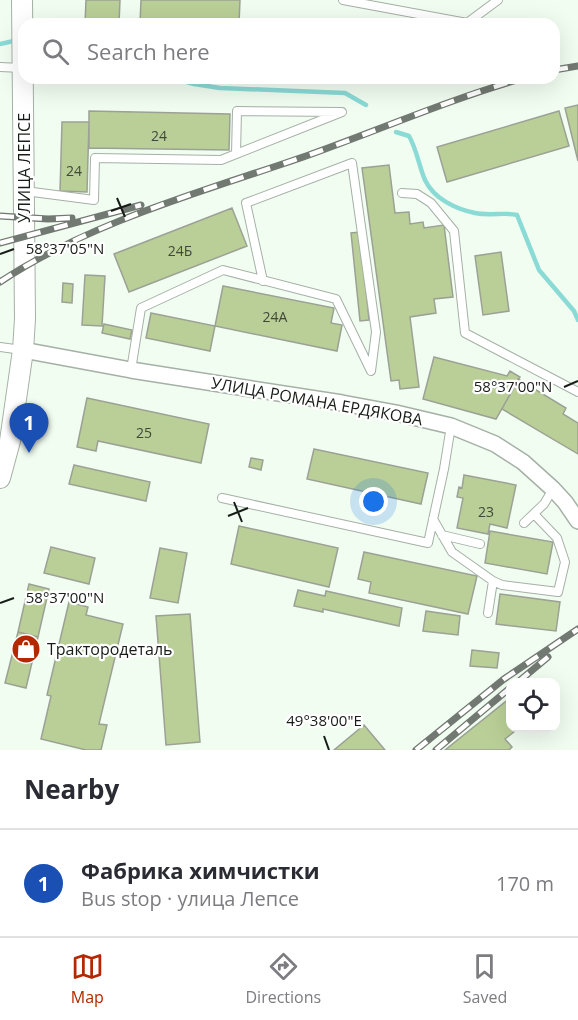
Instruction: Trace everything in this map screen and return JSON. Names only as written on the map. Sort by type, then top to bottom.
[{"type":"main road","name":"УЛИЦА ЛЕПСЕ","points":[[0,478],[10,441],[25,319],[23,84]]},
{"type":"street","name":"УЛИЦА РОМАНА ЕРДЯКОВА","points":[[22,350],[131,370],[342,403],[451,426],[495,444],[523,462],[576,514]]},
{"type":"lane","points":[[343,0],[436,18]]},
{"type":"lane","points":[[475,18],[498,0]]},
{"type":"lane","points":[[0,67],[18,65]]},
{"type":"lane","points":[[25,191],[94,200],[95,158],[221,160],[342,112],[237,111],[236,154]]},
{"type":"lane","points":[[131,370],[141,308],[223,270],[263,281],[336,300],[371,371],[376,332],[352,163],[246,203],[263,281]]},
{"type":"lane","points":[[402,193],[417,194],[431,203],[454,231],[465,333],[578,392]]},
{"type":"lane","points":[[0,347],[22,350]]},
{"type":"lane","points":[[222,498],[428,543],[451,426]]},
{"type":"lane","points":[[524,523],[544,504],[553,489]]},
{"type":"lane","points":[[433,519],[452,552],[493,581],[502,585],[558,592],[566,562],[557,538],[534,513]]},
{"type":"lane","points":[[442,535],[480,543]]},
{"type":"lane","points":[[488,613],[493,581]]},
{"type":"building","points":[[86,0],[120,0],[119,18],[85,18]]},
{"type":"building","points":[[141,0],[240,0],[239,18],[140,18]]},
{"type":"building","points":[[578,105],[578,161],[565,108]]},
{"type":"building","points":[[89,111],[230,114],[229,150],[89,148]]},
{"type":"building","points":[[559,111],[569,146],[447,182],[437,147]]},
{"type":"building","points":[[62,122],[89,122],[87,192],[60,191]]},
{"type":"building","points":[[389,165],[395,213],[409,212],[410,224],[423,222],[424,228],[444,225],[453,297],[434,299],[436,313],[410,317],[419,387],[400,389],[399,380],[391,381],[362,168]]},
{"type":"building","points":[[232,208],[247,246],[129,292],[114,254]]},
{"type":"building","points":[[360,232],[369,320],[360,321],[351,233]]},
{"type":"building","points":[[501,252],[509,311],[483,315],[475,256]]},
{"type":"building","points":[[85,275],[105,276],[102,326],[82,325]]},
{"type":"building","points":[[63,283],[73,284],[72,303],[62,302]]},
{"type":"building","points":[[223,286],[334,308],[331,323],[342,325],[337,351],[215,326]]},
{"type":"building","points":[[151,313],[215,326],[210,351],[146,338]]},
{"type":"building","points":[[104,324],[132,330],[130,339],[102,333]]},
{"type":"building","points":[[434,357],[507,376],[510,371],[520,377],[496,419],[423,399]]},
{"type":"building","points":[[518,379],[566,408],[563,414],[578,423],[578,454],[502,409]]},
{"type":"building","points":[[87,398],[209,424],[201,463],[98,441],[96,451],[77,447]]},
{"type":"building","points":[[314,449],[428,473],[421,504],[307,479]]},
{"type":"building","points":[[251,458],[263,460],[261,470],[249,467]]},
{"type":"building","points":[[74,465],[150,482],[146,501],[69,484]]},
{"type":"building","points":[[464,475],[516,485],[507,528],[490,524],[488,534],[457,528],[463,498],[457,497],[459,487],[462,488]]},
{"type":"building","points":[[239,526],[338,548],[329,587],[231,564]]},
{"type":"building","points":[[490,531],[553,542],[547,574],[485,563]]},
{"type":"building","points":[[51,547],[95,558],[89,584],[44,573]]},
{"type":"building","points":[[160,548],[187,553],[178,603],[150,598]]},
{"type":"building","points":[[364,552],[477,576],[468,614],[369,593],[371,582],[358,579]]},
{"type":"building","points":[[29,584],[49,589],[38,637],[18,632]]},
{"type":"building","points":[[298,590],[325,596],[326,591],[402,608],[399,626],[323,609],[323,612],[294,606]]},
{"type":"building","points":[[500,594],[560,602],[556,631],[496,624]]},
{"type":"building","points":[[69,602],[88,607],[86,615],[123,624],[99,724],[107,725],[101,750],[86,750],[41,739],[51,696],[47,695]]},
{"type":"building","points":[[426,611],[460,616],[458,635],[423,631]]},
{"type":"building","points":[[190,614],[200,742],[166,745],[156,616]]},
{"type":"building","points":[[18,632],[38,637],[26,688],[5,683]]},
{"type":"building","points":[[472,650],[499,653],[497,668],[470,666]]},
{"type":"building","points":[[506,701],[506,732],[514,732],[505,739],[512,747],[509,750],[445,750]]},
{"type":"building","points":[[364,725],[385,750],[334,750]]},
{"type":"waterway","points":[[0,44],[18,40]]},
{"type":"waterway","points":[[194,84],[220,88],[345,93],[366,105]]},
{"type":"waterway","points":[[396,132],[409,136],[425,180],[440,198],[453,206],[475,213],[517,215],[539,270],[574,311],[578,320]]},
{"type":"railway","points":[[560,69],[578,66]]},
{"type":"railway","points":[[0,282],[72,242],[148,210],[505,84]]},
{"type":"railway","points":[[0,243],[141,205]]},
{"type":"railway","points":[[0,216],[72,218]]},
{"type":"railway","points":[[416,750],[504,679],[578,629]]},
{"type":"railway","points":[[523,678],[548,657]]},
{"type":"railway","points":[[436,750],[506,691]]},
{"type":"place","name":"Фабрика химчистки","points":[[29,453]]},
{"type":"place","name":"Трактородеталь","points":[[26,649]]}]
